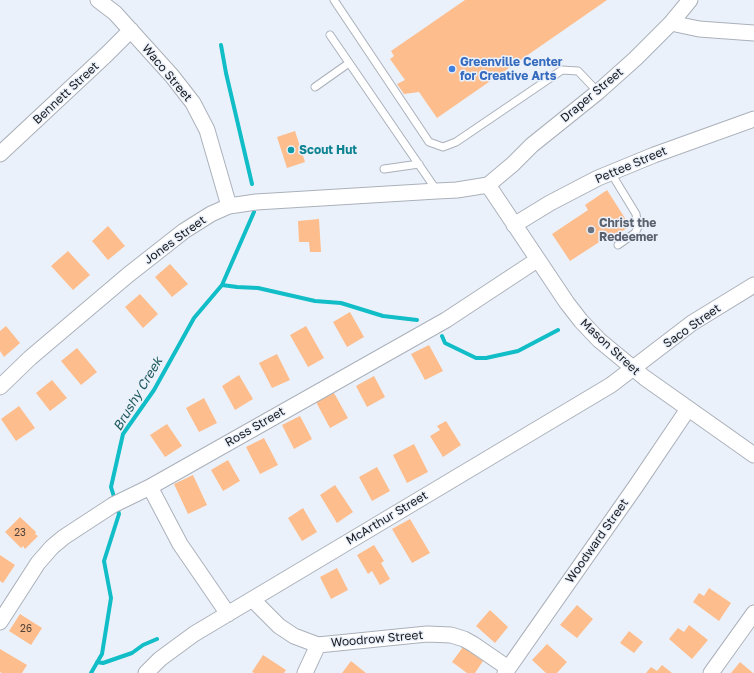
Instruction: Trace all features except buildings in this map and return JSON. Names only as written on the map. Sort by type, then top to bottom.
[{"type":"street","name":"Waco Street","points":[[98,0],[115,13],[131,30],[194,103],[207,130],[229,206]]},
{"type":"street","name":"Draper Street","points":[[488,185],[532,145],[598,92],[635,59],[671,23],[690,0]]},
{"type":"street","points":[[671,23],[699,30],[754,33]]},
{"type":"street","name":"Bennett Street","points":[[0,154],[131,30]]},
{"type":"street","name":"Pettee Street","points":[[514,225],[550,203],[611,173],[654,155],[754,119]]},
{"type":"street","name":"Jones Street","points":[[0,387],[30,358],[159,250],[198,222],[229,206],[256,202],[457,190],[488,185]]},
{"type":"street","name":"Mason Street","points":[[488,185],[567,303],[599,340],[633,369],[688,409],[752,451]]},
{"type":"street","name":"Ross Street","points":[[0,622],[38,563],[52,547],[64,537],[112,505],[150,487],[446,320],[537,260]]},
{"type":"street","name":"Saco Street","points":[[633,369],[692,323],[754,286]]},
{"type":"street","name":"McArthur Street","points":[[146,673],[176,646],[253,600],[273,586],[611,385],[633,369]]},
{"type":"street","name":"Woodward Street","points":[[506,670],[636,486],[688,409]]},
{"type":"street","points":[[150,487],[180,544],[228,614]]},
{"type":"street","name":"Woodrow Street","points":[[253,600],[279,626],[289,633],[318,645],[427,634],[451,635],[464,639],[473,644],[506,670]]},
{"type":"street","points":[[711,673],[754,613]]},
{"type":"street","points":[[305,673],[318,645]]},
{"type":"lane","points":[[334,0],[429,142],[443,147],[456,142],[562,70],[578,71],[598,92]]},
{"type":"lane","points":[[330,35],[437,191]]},
{"type":"lane","points":[[315,86],[349,63]]},
{"type":"lane","points":[[384,169],[419,164]]},
{"type":"lane","points":[[611,173],[636,214],[638,221],[638,227],[635,233],[618,245]]},
{"type":"waterway","name":"Brushy Creek","points":[[221,45],[226,73],[252,184]]},
{"type":"waterway","name":"Brushy Creek","points":[[115,500],[111,487],[123,434],[154,390],[194,318],[222,285],[254,212]]},
{"type":"waterway","points":[[222,285],[258,288],[315,301],[341,303],[383,316],[417,320]]},
{"type":"waterway","points":[[442,336],[445,343],[476,358],[486,358],[518,351],[558,330]]},
{"type":"waterway","name":"Brushy Creek","points":[[91,673],[102,654],[111,598],[104,561],[119,514],[117,507]]},
{"type":"waterway","points":[[97,662],[103,663],[132,653],[143,645],[157,639]]},
{"type":"place","name":"Greenville Center for Creative Arts","points":[[452,69]]},
{"type":"place","name":"Scout Hut","points":[[291,150]]},
{"type":"place","name":"Christ the Redeemer","points":[[591,230]]}]
